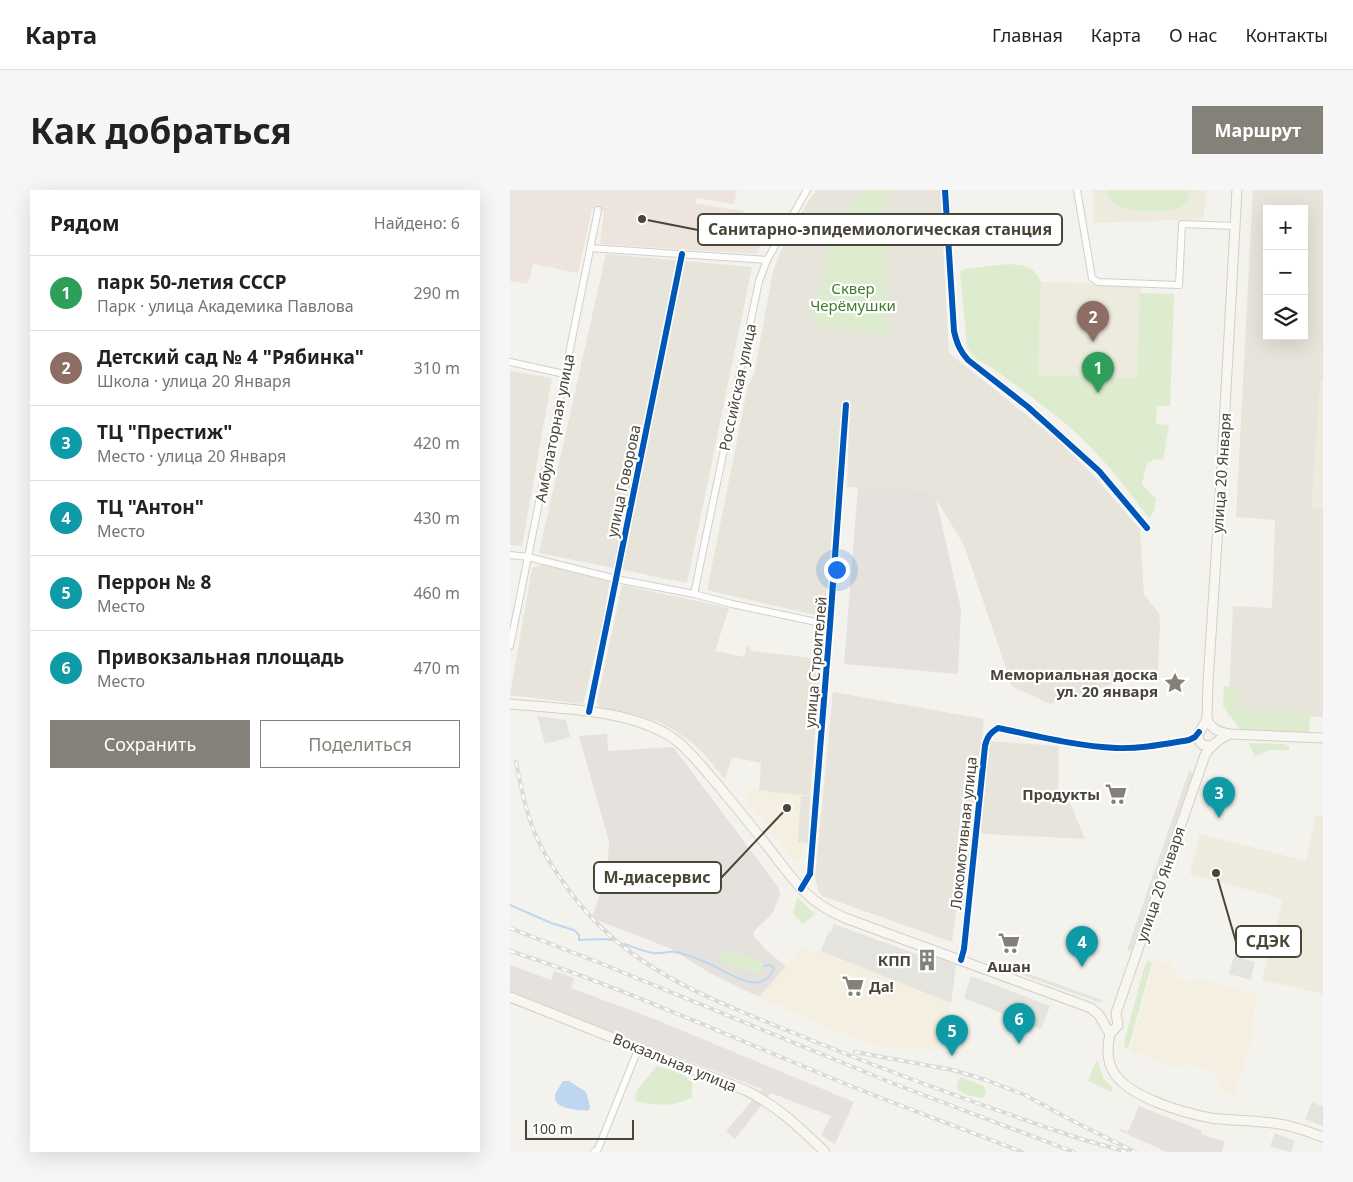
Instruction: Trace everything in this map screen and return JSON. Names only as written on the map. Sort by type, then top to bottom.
[{"type":"main road","name":"улица 20 Января","points":[[1207,719],[1207,690],[1222,472],[1237,190]]},
{"type":"main road","points":[[510,704],[589,712],[636,722],[655,729],[674,740],[692,755],[716,782],[801,889],[820,905],[839,915],[1091,1008],[1110,1023]]},
{"type":"main road","points":[[1207,719],[1214,729],[1218,736],[1211,744],[1198,739],[1207,719]]},
{"type":"main road","points":[[1200,731],[1207,727],[1229,734],[1323,738]]},
{"type":"main road","name":"улица 20 Января","points":[[1229,734],[1211,744],[1205,755],[1110,1023],[1108,1054],[1114,1073],[1126,1086],[1172,1108],[1203,1116],[1281,1124],[1323,1137]]},
{"type":"main road","name":"Вокзальная улица","points":[[510,997],[748,1091],[765,1100],[784,1114],[825,1152]]},
{"type":"street","name":"Российская улица","points":[[694,594],[759,281],[766,260],[807,190]]},
{"type":"street","points":[[945,190],[954,332],[960,351],[968,360],[1028,407],[1099,471],[1147,528]]},
{"type":"street","points":[[1077,190],[1092,278],[1098,282],[1179,285],[1182,224],[1235,226]]},
{"type":"street","name":"Амбулаторная улица","points":[[510,646],[598,210]]},
{"type":"street","points":[[590,248],[766,260]]},
{"type":"street","name":"улица Говорова","points":[[589,712],[682,254]]},
{"type":"street","points":[[510,362],[564,374]]},
{"type":"street","name":"улица Строителей","points":[[801,889],[810,874],[846,405]]},
{"type":"street","points":[[510,555],[528,557],[616,579],[694,594],[830,625]]},
{"type":"street","name":"Локомотивная улица","points":[[962,960],[985,746],[987,738],[992,732],[998,728],[1082,745],[1117,748],[1145,747],[1190,740]]},
{"type":"street","points":[[1190,740],[1195,738],[1200,731]]},
{"type":"street","points":[[1190,740],[1211,744]]},
{"type":"street","points":[[594,1152],[598,1149],[639,1047]]},
{"type":"shaded area","points":[[510,190],[737,190],[734,204],[696,198],[695,203],[742,211],[770,224],[757,254],[600,244],[604,211],[592,209],[578,273],[533,264],[528,284],[510,281]]},
{"type":"shaded area","points":[[816,190],[940,190],[949,353],[1055,438],[1096,478],[1140,529],[1144,595],[1159,613],[1158,670],[1050,704],[1012,686],[964,545],[936,499],[926,490],[847,487],[850,400],[844,401],[824,617],[707,590],[748,385],[754,375],[773,271],[790,230]]},
{"type":"shaded area","points":[[1093,190],[1207,190],[1203,219],[1094,223]]},
{"type":"shaded area","points":[[1253,190],[1323,190],[1323,717],[1228,716],[1233,606],[1272,608],[1275,520],[1236,517]]},
{"type":"shaded area","points":[[606,254],[752,267],[687,583],[539,553]]},
{"type":"shaded area","points":[[1041,282],[1141,285],[1137,378],[1038,375]]},
{"type":"shaded area","points":[[510,371],[552,378],[522,546],[510,545]]},
{"type":"shaded area","points":[[1320,381],[1323,381],[1323,509],[1311,508]]},
{"type":"shaded area","points":[[858,487],[926,490],[936,499],[961,609],[958,674],[844,664]]},
{"type":"shaded area","points":[[543,564],[610,581],[602,626],[583,704],[510,695],[532,568]]},
{"type":"shaded area","points":[[622,585],[729,608],[715,651],[744,657],[747,645],[752,651],[821,659],[810,796],[759,791],[761,763],[732,757],[725,779],[704,754],[677,732],[661,723],[637,715],[599,707],[597,701]]},
{"type":"shaded area","points":[[833,692],[984,719],[963,911],[956,911],[952,942],[822,896],[819,892],[815,877]]},
{"type":"shaded area","points":[[537,716],[566,720],[570,737],[545,744]]},
{"type":"shaded area","points":[[607,734],[608,751],[673,747],[778,887],[780,895],[772,914],[754,931],[753,935],[768,952],[786,966],[759,997],[712,974],[669,948],[592,918],[607,873],[609,841],[579,736]]},
{"type":"shaded area","points":[[989,741],[1059,746],[1058,791],[1065,791],[1085,839],[984,834],[979,830]]},
{"type":"shaded area","points":[[1189,771],[1193,773],[1131,951],[1127,950]]},
{"type":"shaded area","points":[[748,789],[810,796],[808,843],[798,863],[746,800]]},
{"type":"shaded area","points":[[801,796],[810,796],[808,843],[798,842]]},
{"type":"shaded area","points":[[1316,815],[1323,816],[1323,994],[1262,980],[1283,899],[1190,874],[1200,834],[1306,861]]},
{"type":"shaded area","points":[[834,924],[921,956],[931,956],[956,965],[951,1003],[821,951]]},
{"type":"shaded area","points":[[802,947],[807,951],[821,951],[951,1003],[936,1050],[880,1047],[832,1029],[759,997]]},
{"type":"shaded area","points":[[1234,956],[1255,962],[1251,980],[1229,974]]},
{"type":"shaded area","points":[[1155,960],[1171,964],[1178,979],[1192,983],[1195,978],[1257,994],[1248,1054],[1234,1096],[1220,1090],[1219,1079],[1214,1072],[1183,1062],[1179,1069],[1144,1055],[1130,1052]]},
{"type":"shaded area","points":[[510,965],[551,980],[554,971],[574,978],[571,988],[659,1021],[854,1102],[835,1144],[821,1135],[831,1116],[771,1093],[735,1139],[726,1131],[762,1089],[510,993]]},
{"type":"shaded area","points":[[1021,971],[1102,1000],[1101,1003],[1020,974]]},
{"type":"shaded area","points":[[971,976],[1050,1006],[1041,1029],[964,998]]},
{"type":"shaded area","points":[[1312,1102],[1323,1107],[1323,1126],[1305,1119]]},
{"type":"shaded area","points":[[1139,1106],[1202,1131],[1201,1134],[1225,1142],[1221,1152],[1167,1152],[1120,1131],[1121,1129],[1128,1132]]},
{"type":"shaded area","points":[[1275,1133],[1295,1141],[1291,1152],[1270,1146]]},
{"type":"green space","name":"Сквер Черёмушки","points":[[862,190],[892,190],[884,204],[889,336],[813,324],[828,251]]},
{"type":"green space","points":[[1107,190],[1190,190],[1184,204],[1178,208],[1171,211],[1143,211],[1123,208],[1115,204]]},
{"type":"green space","points":[[1008,264],[1028,267],[1035,272],[1041,282],[1038,375],[1137,378],[1140,293],[1174,294],[1170,406],[1157,406],[1156,424],[1169,425],[1163,460],[1156,459],[1147,463],[1142,484],[1156,499],[1154,511],[1149,518],[1085,441],[1055,415],[969,351],[967,347],[960,271]]},
{"type":"green space","points":[[1224,686],[1238,687],[1237,707],[1244,710],[1310,713],[1309,733],[1241,730],[1223,706]]},
{"type":"green space","points":[[1248,743],[1284,744],[1289,746],[1289,750],[1269,750],[1255,756]]},
{"type":"green space","points":[[797,897],[815,914],[803,924],[793,914]]},
{"type":"green space","points":[[725,950],[762,961],[764,966],[763,972],[759,974],[722,963],[721,954]]},
{"type":"green space","points":[[1149,961],[1152,963],[1128,1049],[1125,1047],[1124,1042],[1143,972],[1146,963]]},
{"type":"green space","points":[[1096,1061],[1103,1078],[1112,1087],[1112,1092],[1088,1081]]},
{"type":"green space","points":[[657,1066],[683,1074],[692,1083],[692,1097],[671,1104],[635,1101],[637,1090]]},
{"type":"green space","points":[[960,1077],[984,1086],[986,1093],[983,1098],[967,1095],[958,1090],[957,1085]]},
{"type":"water","points":[[563,1081],[569,1081],[586,1092],[590,1106],[589,1110],[572,1109],[557,1103],[555,1094]]},
{"type":"waterway","points":[[510,905],[551,923],[574,930],[579,935],[579,940],[612,940]]},
{"type":"waterway","points":[[624,944],[653,953],[681,953],[708,963],[737,978],[754,983],[769,977],[774,968],[769,965],[764,966]]},
{"type":"railway","points":[[516,762],[532,827],[547,857],[561,879],[592,918],[613,938],[661,972],[740,1011],[863,1061],[1004,1113],[1126,1152]]},
{"type":"railway","points":[[510,928],[892,1083],[1074,1152]]},
{"type":"railway","points":[[510,951],[588,978],[843,1083],[1022,1152]]},
{"type":"railway","points":[[855,1052],[953,1070],[986,1080],[1025,1095],[1135,1152]]},
{"type":"cycle path","points":[[945,190],[954,331],[961,350],[968,360],[1028,407],[1099,471],[1147,528]]},
{"type":"cycle path","points":[[589,712],[682,254]]},
{"type":"cycle path","points":[[801,889],[810,874],[846,405]]},
{"type":"cycle path","points":[[961,960],[964,949],[985,746],[991,734],[998,728],[1071,743],[1125,748],[1189,740],[1199,732]]},
{"type":"place","name":"Санитарно-эпидемиологическая станция","points":[[642,219]]},
{"type":"place","name":"Детский сад № 4 \"Рябинка\"","points":[[1093,342]]},
{"type":"place","name":"парк 50-летия СССР","points":[[1098,393]]},
{"type":"place","name":"Мемориальная доска ул. 20 января","points":[[1175,683]]},
{"type":"place","name":"Продукты","points":[[1116,794]]},
{"type":"place","name":"М-диасервис","points":[[787,808]]},
{"type":"place","name":"ТЦ \"Престиж\"","points":[[1219,818]]},
{"type":"place","name":"СДЭК","points":[[1216,873]]},
{"type":"place","name":"Ашан","points":[[1009,943]]},
{"type":"place","name":"КПП","points":[[927,960]]},
{"type":"place","name":"ТЦ \"Антон\"","points":[[1082,967]]},
{"type":"place","name":"Да!","points":[[853,986]]},
{"type":"place","name":"Привокзальная площадь","points":[[1019,1044]]},
{"type":"place","name":"Перрон № 8","points":[[952,1056]]}]
